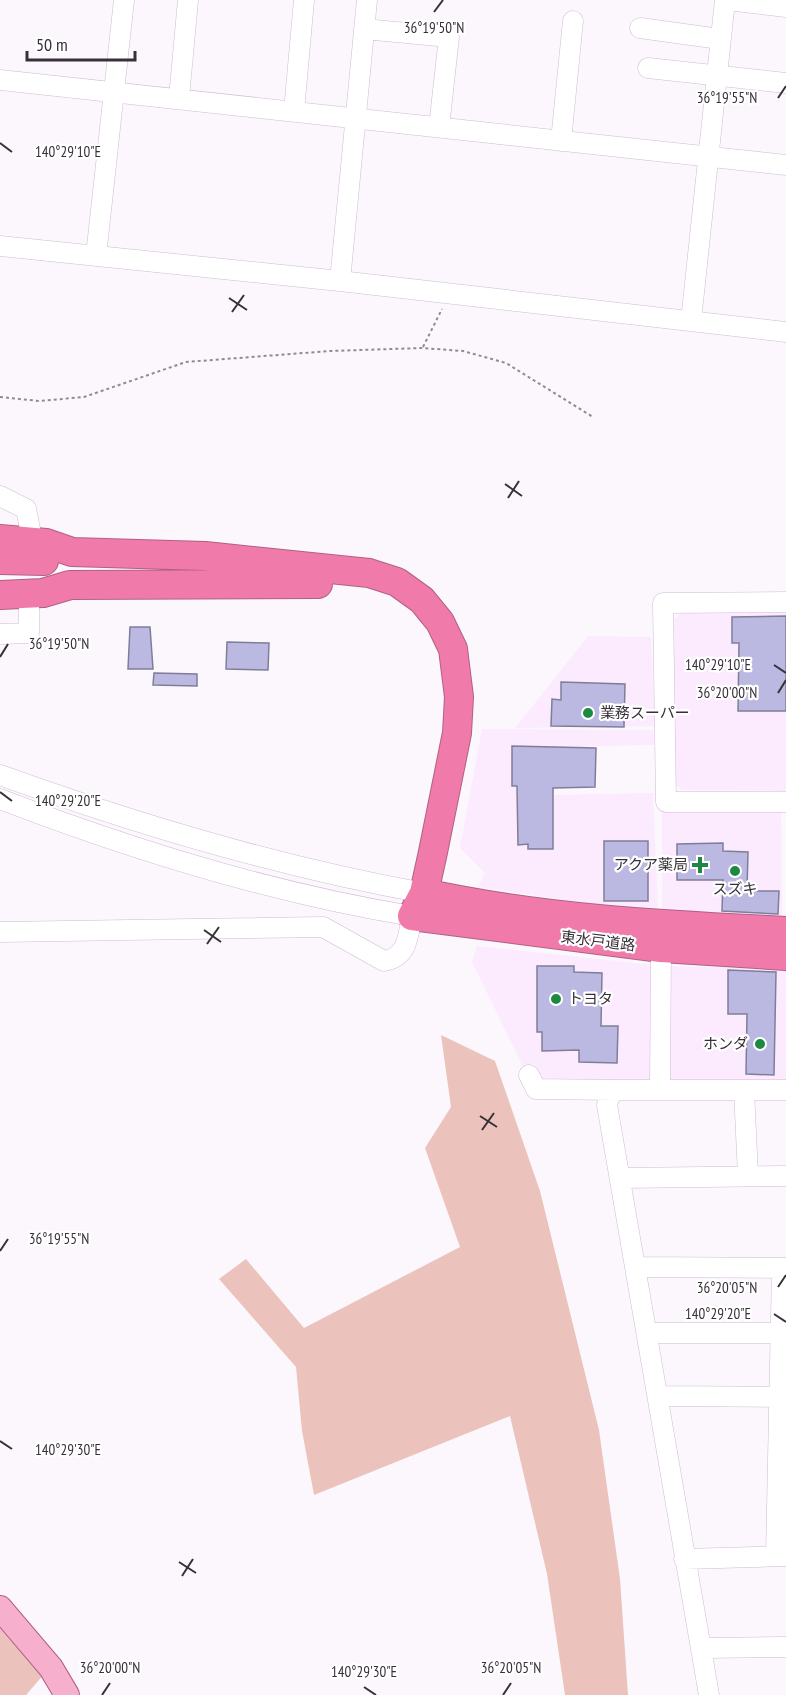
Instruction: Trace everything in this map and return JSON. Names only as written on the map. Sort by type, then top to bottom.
[{"type":"highway","points":[[0,539],[46,543],[72,552],[206,556],[369,573],[396,582],[422,600],[440,622],[453,649],[459,679],[459,697],[455,749],[415,899]]},
{"type":"highway","points":[[0,560],[44,561],[72,552]]},
{"type":"highway","points":[[0,573],[43,574],[70,585]]},
{"type":"highway","points":[[0,595],[43,593],[70,585],[356,584],[382,591],[409,608],[430,633],[443,664],[445,681],[441,727],[415,899]]},
{"type":"highway","name":"東水戸道路","points":[[415,899],[462,901],[563,915],[661,925],[786,931]]},
{"type":"highway","name":"東水戸道路","points":[[415,899],[661,948],[786,956]]},
{"type":"main road","points":[[0,1608],[51,1668],[67,1695]]},
{"type":"street","points":[[96,256],[124,0]]},
{"type":"street","points":[[179,98],[188,0]]},
{"type":"street","points":[[294,111],[304,0]]},
{"type":"street","points":[[340,281],[366,0]]},
{"type":"street","points":[[691,321],[716,74],[726,0],[786,6]]},
{"type":"street","points":[[561,141],[573,21]]},
{"type":"street","points":[[364,28],[449,38],[439,127]]},
{"type":"street","points":[[640,28],[720,39]]},
{"type":"street","points":[[648,68],[786,82]]},
{"type":"street","points":[[0,81],[114,91],[786,165]]},
{"type":"street","points":[[0,246],[340,281],[786,332]]},
{"type":"street","points":[[0,496],[26,509],[30,529]]},
{"type":"street","points":[[0,634],[29,633],[29,602]]},
{"type":"street","points":[[786,602],[663,603],[666,802],[786,802]]},
{"type":"street","points":[[0,776],[221,848],[367,883],[415,899]]},
{"type":"street","points":[[0,800],[212,871],[362,908],[415,899]]},
{"type":"street","points":[[0,932],[322,927],[384,961],[392,960],[407,945],[415,899]]},
{"type":"street","points":[[660,1090],[661,948]]},
{"type":"street","points":[[529,1075],[536,1089],[786,1090]]},
{"type":"street","points":[[618,1090],[610,1095],[607,1105],[709,1695]]},
{"type":"street","points":[[744,1090],[748,1176]]},
{"type":"street","points":[[621,1178],[786,1176]]},
{"type":"street","points":[[636,1267],[784,1269],[781,1556],[684,1559]]},
{"type":"street","points":[[648,1333],[782,1333]]},
{"type":"street","points":[[659,1396],[781,1397]]},
{"type":"street","points":[[702,1648],[786,1647]]},
{"type":"path","points":[[422,348],[435,327],[447,295]]},
{"type":"path","points":[[0,397],[39,401],[84,398],[186,362],[330,351],[422,348],[463,351],[506,363],[593,417]]},
{"type":"shaded area","points":[[681,613],[786,613],[786,791],[682,790],[673,784],[674,619]]},
{"type":"shaded area","points":[[588,636],[651,637],[655,726],[515,728]]},
{"type":"shaded area","points":[[482,729],[653,730],[654,745],[555,747],[554,795],[653,793],[658,908],[586,903],[478,887],[485,873],[460,848]]},
{"type":"shaded area","points":[[781,810],[782,917],[662,911],[662,812]]},
{"type":"shaded area","points":[[477,946],[653,965],[654,1082],[543,1082],[535,1064],[523,1067],[472,962]]},
{"type":"shaded area","points":[[665,966],[786,969],[786,1081],[663,1081]]},
{"type":"shaded area","points":[[441,1035],[495,1061],[540,1191],[599,1430],[620,1579],[628,1695],[565,1695],[547,1574],[510,1416],[314,1495],[302,1431],[296,1367],[219,1279],[246,1259],[304,1328],[460,1247],[425,1148],[451,1107]]},
{"type":"shaded area","points":[[0,1620],[45,1673],[26,1695],[0,1695]]},
{"type":"building","points":[[786,616],[786,711],[738,711],[739,643],[732,643],[732,617]]},
{"type":"building","points":[[130,627],[150,627],[153,669],[128,669]]},
{"type":"building","points":[[227,642],[269,643],[268,670],[226,669]]},
{"type":"building","points":[[154,673],[197,674],[197,686],[153,685]]},
{"type":"building","name":"業務スーパー","points":[[561,682],[625,684],[624,727],[551,726],[552,699],[561,700]]},
{"type":"building","points":[[512,746],[596,748],[595,787],[553,788],[553,849],[528,849],[528,844],[518,845],[517,786],[512,786]]},
{"type":"building","points":[[604,841],[648,841],[648,901],[604,901]]},
{"type":"building","points":[[723,843],[723,851],[748,852],[747,891],[779,891],[778,914],[722,911],[723,880],[677,880],[677,844]]},
{"type":"building","points":[[537,966],[574,966],[574,972],[602,973],[601,1026],[618,1026],[617,1063],[579,1062],[579,1050],[542,1051],[542,1032],[537,1032]]},
{"type":"building","name":"ホンダ","points":[[728,970],[776,972],[774,1075],[746,1074],[747,1014],[728,1014]]},
{"type":"place","name":"業務スーパー","points":[[588,713]]},
{"type":"place","name":"アクア薬局","points":[[700,865]]},
{"type":"place","name":"スズキ","points":[[735,871]]},
{"type":"place","name":"トヨタ","points":[[556,999]]},
{"type":"place","name":"ホンダ","points":[[760,1044]]}]
